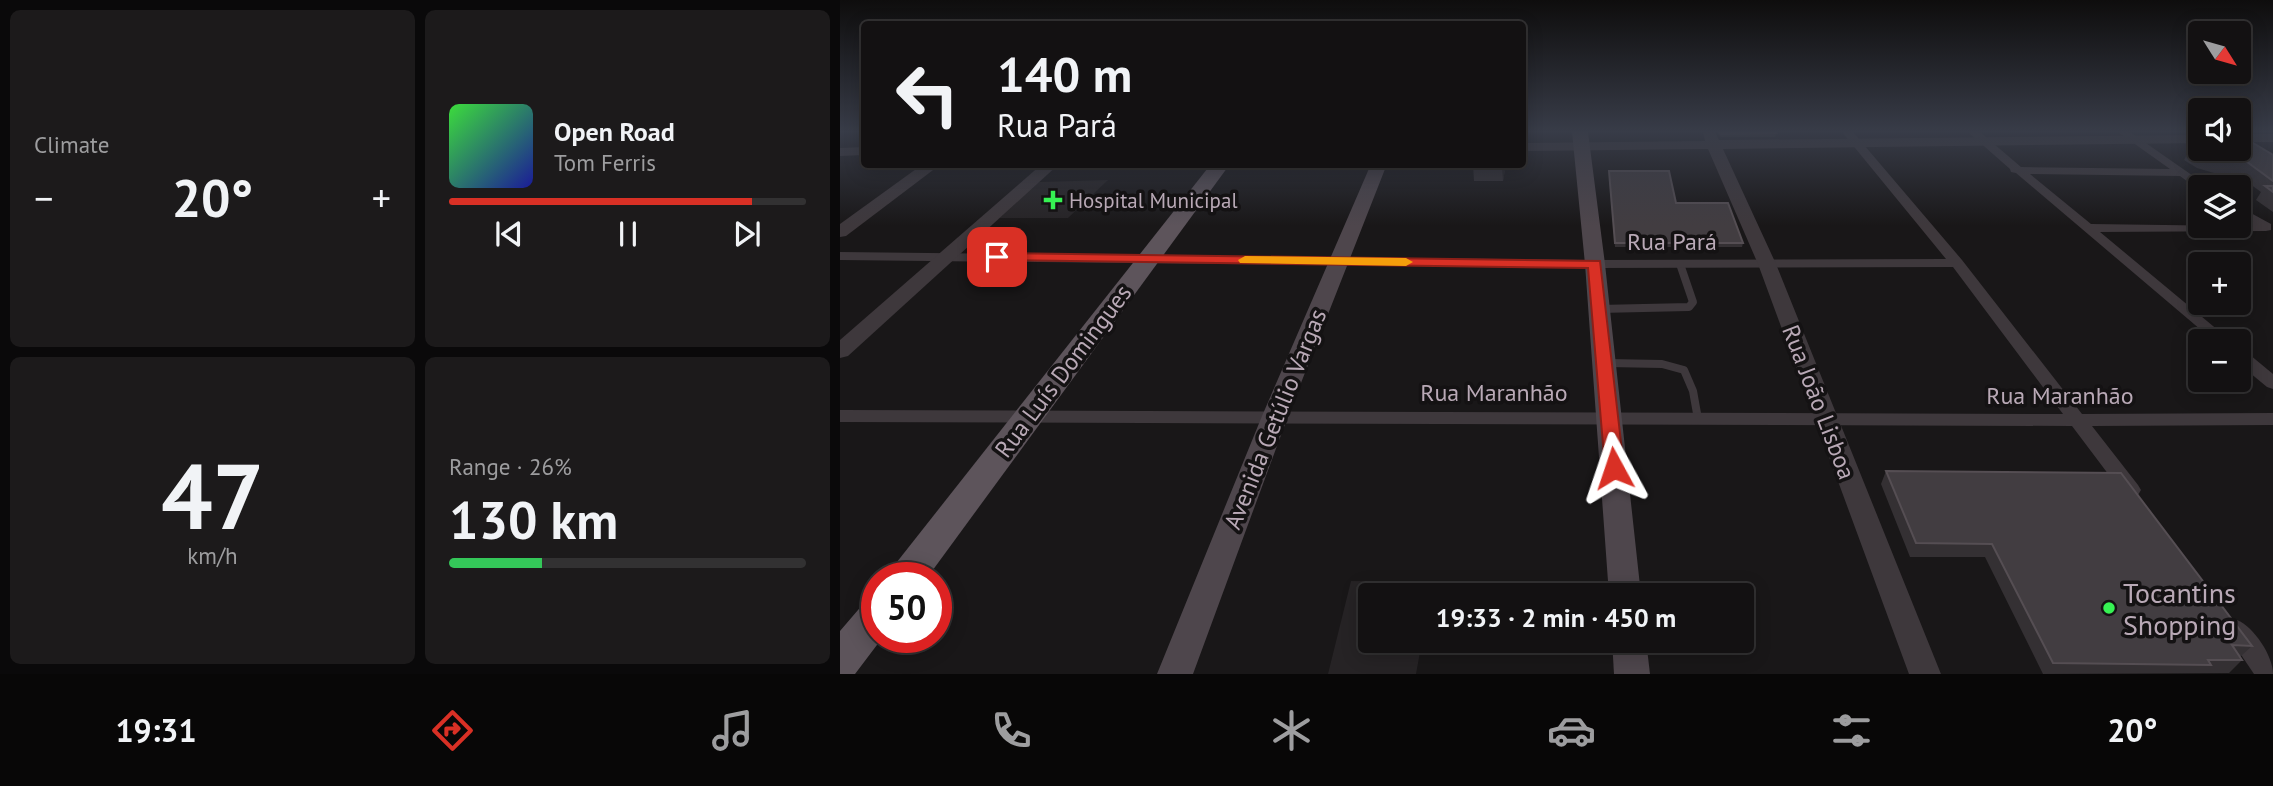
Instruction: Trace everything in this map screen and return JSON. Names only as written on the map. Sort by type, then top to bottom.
[{"type":"main road","points":[[1584,163],[1600,309],[1624,583]]},
{"type":"main road","name":"Rua Luís Domingues","points":[[918,562],[1031,416],[1146,259],[1218,168]]},
{"type":"main road","name":"Avenida Getúlio Vargas","points":[[1175,674],[1275,416],[1377,168]]},
{"type":"main road","points":[[840,663],[861,636]]},
{"type":"main road","points":[[1630,653],[1632,674]]},
{"type":"street","name":"Rua João Lisboa","points":[[1723,163],[1767,264],[1925,674]]},
{"type":"street","points":[[1874,163],[1957,263],[2144,508]]},
{"type":"street","points":[[2008,163],[2209,329]]},
{"type":"street","points":[[2167,163],[2188,177]]},
{"type":"street","points":[[840,232],[928,168]]},
{"type":"street","points":[[840,351],[1047,168]]},
{"type":"street","points":[[2015,170],[2181,173]]},
{"type":"street","points":[[2251,218],[2269,230]]},
{"type":"street","points":[[2088,228],[2269,230]]},
{"type":"street","name":"Rua Pará","points":[[840,256],[1595,264],[1957,263]]},
{"type":"street","points":[[2251,365],[2273,383]]},
{"type":"street","name":"Rua Maranhão","points":[[840,416],[1610,417],[1826,421],[2273,419]]},
{"type":"street","points":[[2227,618],[2269,674]]},
{"type":"lane","points":[[1600,309],[1690,306],[1693,302],[1680,264]]},
{"type":"lane","points":[[1605,363],[1662,364],[1684,370],[1693,391],[1699,419]]},
{"type":"shaded area","name":"Hospital Municipal","points":[[1108,180],[1068,218],[999,218],[1039,182]]},
{"type":"shaded area","points":[[1351,581],[1432,582],[1358,583],[1358,653],[1420,653],[1416,674],[1328,674]]},
{"type":"building","points":[[2249,163],[2273,163],[2273,181]]},
{"type":"building","points":[[1609,171],[1669,171],[1676,203],[1728,203],[1743,243],[1615,243]]},
{"type":"building","name":"Tocantins Shopping","points":[[1886,471],[2121,473],[2252,646],[2232,645],[2242,660],[2208,660],[2211,665],[2053,663],[1992,544],[1916,543]]},
{"type":"slow traffic","points":[[1245,260],[1406,262]]},
{"type":"place","name":"Hospital Municipal","points":[[1053,200]]},
{"type":"place","name":"Tocantins Shopping","points":[[2109,608]]},
{"type":"route","points":[[997,257],[1595,264],[1614,468]]}]
